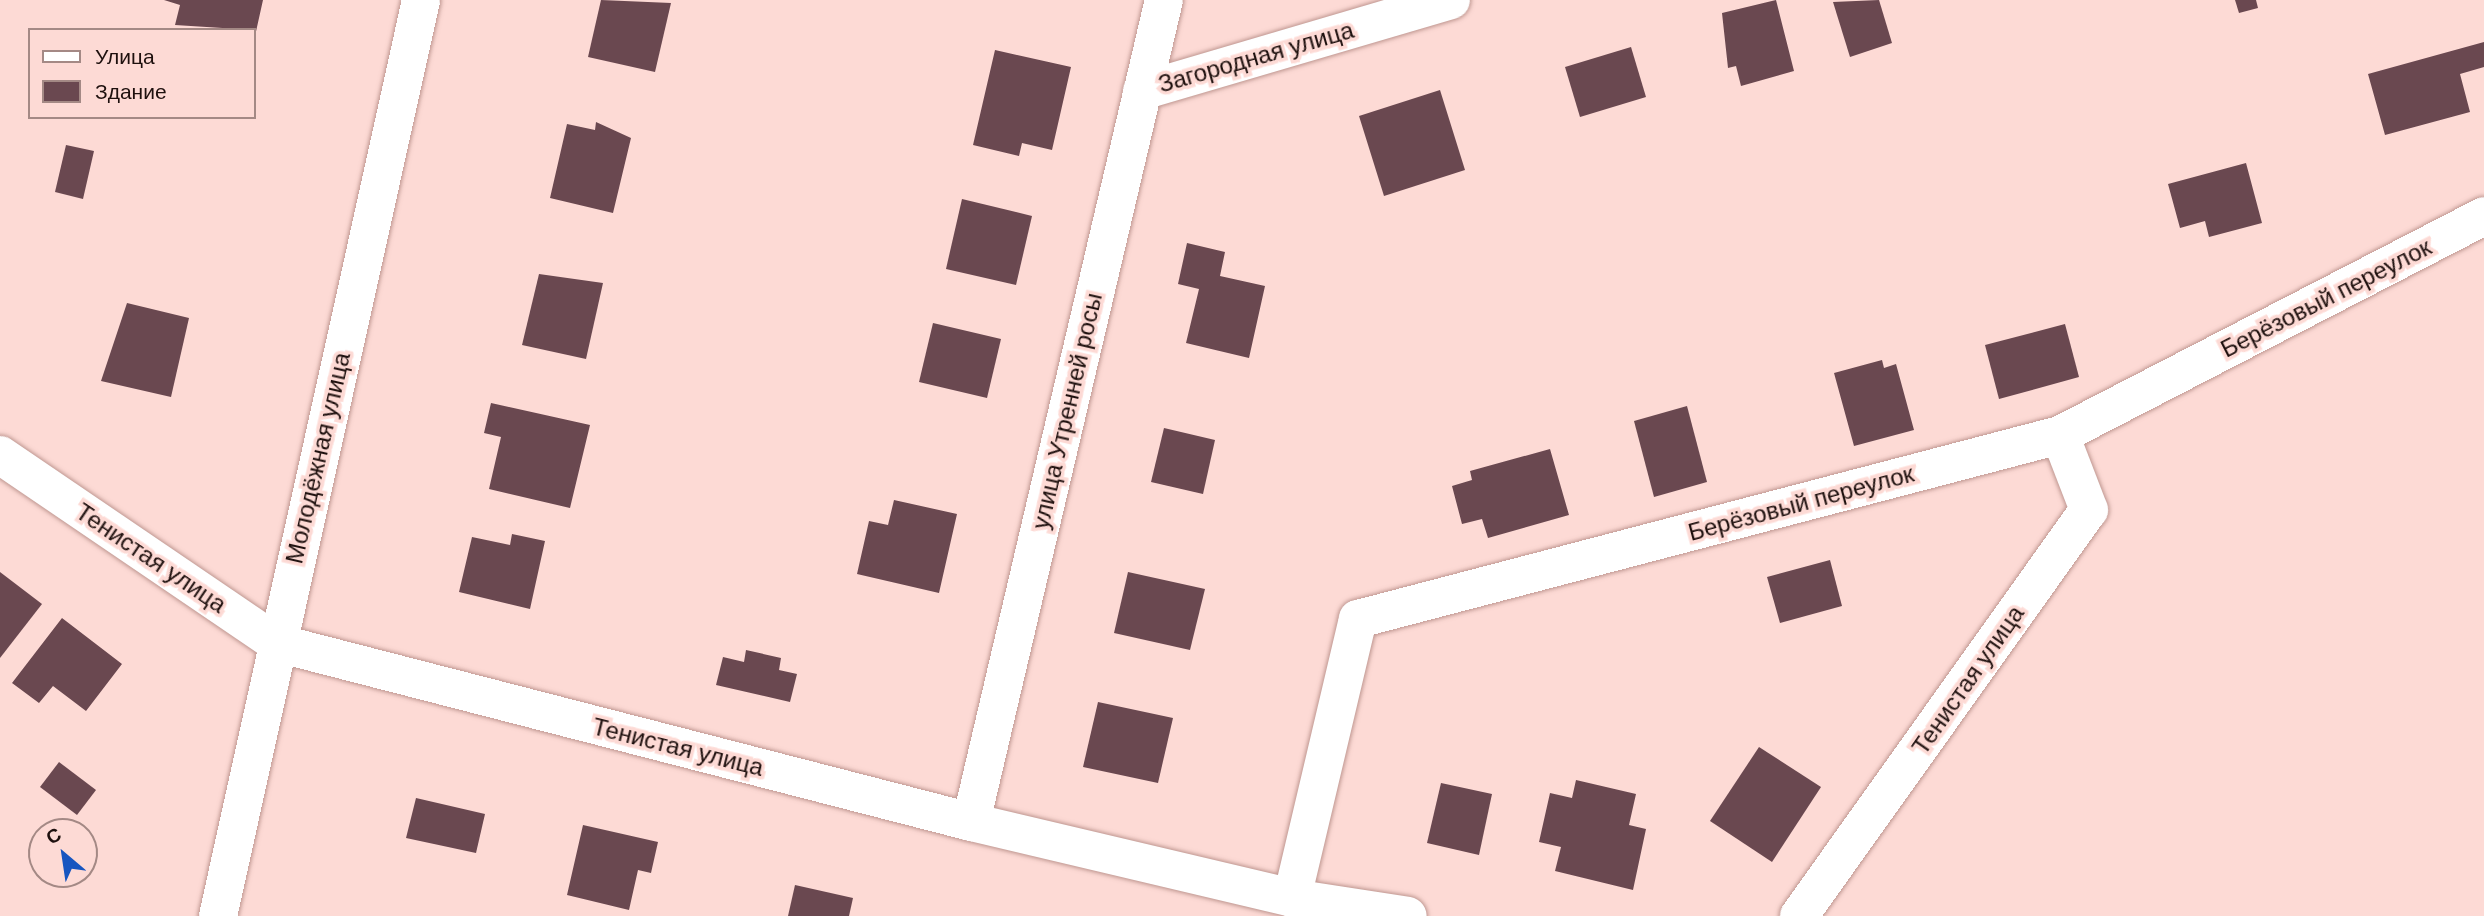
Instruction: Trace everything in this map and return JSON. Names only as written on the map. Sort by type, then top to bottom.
[{"type":"street","name":"Молодёжная улица","points":[[218,916],[421,0]]},
{"type":"street","name":"улица Утренней росы","points":[[971,822],[1164,0]]},
{"type":"street","name":"Загородная улица","points":[[1142,90],[1451,0]]},
{"type":"street","name":"Берёзовый переулок","points":[[1292,898],[1358,619],[2060,435],[2484,216]]},
{"type":"street","name":"Тенистая улица","points":[[1799,916],[2089,510],[2060,435]]},
{"type":"street","name":"Тенистая улица","points":[[0,456],[277,643],[971,822],[1292,898],[1408,916]]},
{"type":"building","points":[[164,0],[263,0],[256,32],[256,28],[175,25],[180,5]]},
{"type":"building","points":[[601,0],[671,3],[655,72],[588,57]]},
{"type":"building","points":[[1776,0],[1794,71],[1741,86],[1736,66],[1728,68],[1722,13]]},
{"type":"building","points":[[1879,0],[1892,43],[1850,57],[1833,2]]},
{"type":"building","points":[[2235,0],[2256,0],[2258,8],[2239,13]]},
{"type":"building","points":[[2484,42],[2484,67],[2460,74],[2470,112],[2385,135],[2368,74]]},
{"type":"building","points":[[1631,47],[1646,97],[1580,117],[1565,67]]},
{"type":"building","points":[[995,50],[1071,67],[1052,150],[1022,143],[1019,156],[973,145]]},
{"type":"building","points":[[1440,90],[1465,170],[1384,196],[1359,116]]},
{"type":"building","points":[[596,122],[631,138],[613,213],[550,198],[567,124],[595,130]]},
{"type":"building","points":[[66,145],[94,151],[83,199],[55,192]]},
{"type":"building","points":[[2246,163],[2262,223],[2209,237],[2205,221],[2180,228],[2168,184]]},
{"type":"building","points":[[962,199],[1032,216],[1016,285],[946,269]]},
{"type":"building","points":[[1187,243],[1225,252],[1220,276],[1265,286],[1249,358],[1186,343],[1199,289],[1178,284]]},
{"type":"building","points":[[539,274],[603,283],[586,359],[522,345]]},
{"type":"building","points":[[127,303],[189,318],[171,397],[101,381]]},
{"type":"building","points":[[933,323],[1001,339],[987,398],[919,382]]},
{"type":"building","points":[[2065,324],[2079,377],[1999,399],[1985,345]]},
{"type":"building","points":[[1882,360],[1884,368],[1896,364],[1914,430],[1854,446],[1834,373]]},
{"type":"building","points":[[491,403],[590,425],[570,508],[489,489],[501,437],[484,433]]},
{"type":"building","points":[[1687,406],[1707,482],[1654,497],[1634,421]]},
{"type":"building","points":[[1164,428],[1215,440],[1203,494],[1151,482]]},
{"type":"building","points":[[1550,449],[1569,515],[1488,538],[1482,519],[1462,524],[1452,486],[1472,480],[1470,471]]},
{"type":"building","points":[[894,500],[957,514],[939,593],[857,574],[869,521],[888,525]]},
{"type":"building","points":[[512,534],[545,541],[530,609],[459,592],[472,537],[510,545]]},
{"type":"building","points":[[1830,560],[1842,606],[1780,623],[1767,577]]},
{"type":"building","points":[[0,572],[42,604],[0,658]]},
{"type":"building","points":[[1128,572],[1205,589],[1190,650],[1114,633]]},
{"type":"building","points":[[62,618],[122,664],[86,711],[53,686],[39,703],[12,683]]},
{"type":"building","points":[[746,650],[781,658],[779,670],[797,674],[790,702],[716,685],[723,657],[744,662]]},
{"type":"building","points":[[1098,702],[1173,718],[1158,783],[1083,767]]},
{"type":"building","points":[[1759,747],[1821,787],[1772,862],[1710,821]]},
{"type":"building","points":[[59,762],[96,790],[77,815],[40,787]]},
{"type":"building","points":[[1576,780],[1636,794],[1629,825],[1646,829],[1633,890],[1555,871],[1561,847],[1539,842],[1550,793],[1572,798]]},
{"type":"building","points":[[1441,783],[1492,794],[1479,855],[1427,843]]},
{"type":"building","points":[[416,798],[485,814],[476,853],[406,838]]},
{"type":"building","points":[[583,825],[658,842],[651,873],[638,870],[629,910],[567,895]]},
{"type":"building","points":[[795,885],[853,898],[849,916],[788,916]]}]
